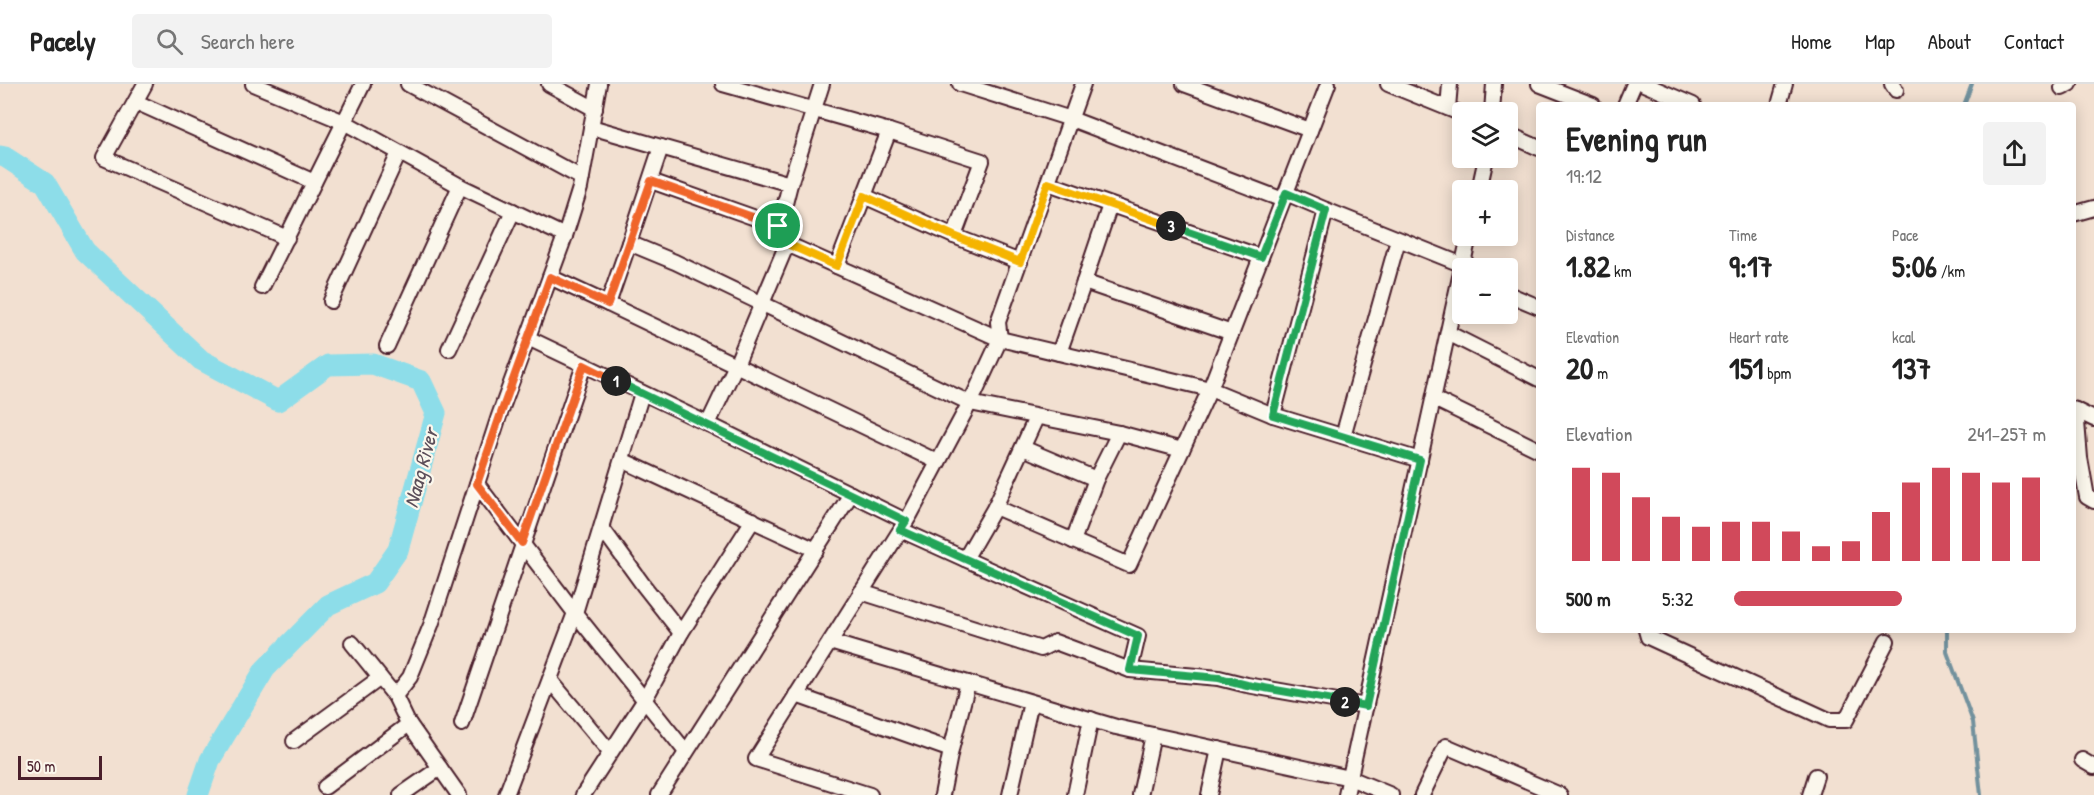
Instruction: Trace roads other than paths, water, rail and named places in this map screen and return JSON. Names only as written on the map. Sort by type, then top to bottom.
[{"type":"street","points":[[145,84],[104,158],[287,238]]},
{"type":"street","points":[[253,84],[283,90],[460,186],[565,237]]},
{"type":"street","points":[[262,287],[363,84]]},
{"type":"street","points":[[408,84],[582,178]]},
{"type":"street","points":[[549,84],[595,109]]},
{"type":"street","points":[[395,696],[410,676],[431,625],[477,484],[565,237],[582,178],[599,84]]},
{"type":"street","points":[[723,84],[815,109],[982,161],[954,236]]},
{"type":"street","points":[[822,84],[790,184],[776,239],[1000,339],[1210,389],[1273,415],[1420,460]]},
{"type":"street","points":[[960,84],[1071,120],[1326,210],[1398,240],[1452,266]]},
{"type":"street","points":[[870,795],[756,759],[903,525],[970,404],[1000,339],[998,322],[1083,84]]},
{"type":"street","points":[[1184,84],[1310,130]]},
{"type":"street","points":[[995,507],[1129,565],[1210,389],[1328,84]]},
{"type":"street","points":[[1388,84],[1452,110]]},
{"type":"street","points":[[1448,108],[1450,84]]},
{"type":"street","points":[[1493,102],[1494,84]]},
{"type":"street","points":[[1539,84],[1585,102]]},
{"type":"street","points":[[1626,102],[1634,84]]},
{"type":"street","points":[[1644,84],[1686,102]]},
{"type":"street","points":[[1780,102],[1785,84]]},
{"type":"street","points":[[136,102],[314,182]]},
{"type":"street","points":[[591,127],[790,184]]},
{"type":"street","points":[[837,266],[889,131]]},
{"type":"street","points":[[1518,139],[1536,147]]},
{"type":"street","points":[[608,304],[661,147]]},
{"type":"street","points":[[331,301],[399,153]]},
{"type":"street","points":[[651,181],[778,226]]},
{"type":"street","points":[[1048,183],[1261,257]]},
{"type":"street","points":[[387,346],[460,186]]},
{"type":"street","points":[[864,196],[1020,262]]},
{"type":"street","points":[[1059,353],[1110,205]]},
{"type":"street","points":[[1273,415],[1326,210]]},
{"type":"street","points":[[2076,213],[2093,210]]},
{"type":"street","points":[[449,349],[513,211]]},
{"type":"street","points":[[1343,436],[1398,240]]},
{"type":"street","points":[[629,243],[762,303],[970,404],[1119,434],[1182,450]]},
{"type":"street","points":[[708,424],[736,365],[787,244]]},
{"type":"street","points":[[550,277],[938,462]]},
{"type":"street","points":[[1084,282],[1232,333]]},
{"type":"street","points":[[1518,298],[1536,306]]},
{"type":"street","points":[[1346,795],[1452,315]]},
{"type":"street","points":[[1448,333],[1536,377]]},
{"type":"street","points":[[528,339],[851,494],[965,559],[1138,636],[1130,670]]},
{"type":"street","points":[[462,724],[584,365]]},
{"type":"street","points":[[506,795],[574,613],[642,393]]},
{"type":"street","points":[[1434,399],[1536,449]]},
{"type":"street","points":[[2076,411],[2094,419]]},
{"type":"street","points":[[965,559],[995,507],[1036,418]]},
{"type":"street","points":[[2076,426],[2087,497],[2094,501]]},
{"type":"street","points":[[1073,540],[1096,479],[1119,434]]},
{"type":"street","points":[[1023,448],[1096,479]]},
{"type":"street","points":[[622,460],[816,550]]},
{"type":"street","points":[[477,484],[574,613],[686,752]]},
{"type":"street","points":[[664,793],[686,752],[851,494]]},
{"type":"street","points":[[583,795],[644,701],[681,633],[753,520]]},
{"type":"street","points":[[602,528],[681,633]]},
{"type":"street","points":[[861,592],[1041,649],[1055,642],[1130,670],[1219,678],[1366,706]]},
{"type":"street","points":[[1647,633],[1648,637],[1829,720],[1846,720],[1887,641]]},
{"type":"street","points":[[830,642],[1090,719],[1350,778],[1391,795]]},
{"type":"street","points":[[352,643],[395,696],[409,724],[459,795]]},
{"type":"street","points":[[294,741],[380,678]]},
{"type":"street","points":[[550,680],[610,752]]},
{"type":"street","points":[[942,795],[968,683]]},
{"type":"street","points":[[796,695],[951,750]]},
{"type":"street","points":[[1010,795],[1031,702]]},
{"type":"street","points":[[1075,795],[1090,719]]},
{"type":"street","points":[[325,787],[409,724]]},
{"type":"street","points":[[1140,795],[1153,735]]},
{"type":"street","points":[[1422,795],[1446,746],[1560,795]]},
{"type":"street","points":[[1209,795],[1219,749]]},
{"type":"street","points":[[401,795],[440,768]]},
{"type":"street","points":[[1810,795],[1816,776]]},
{"type":"waterway","points":[[1965,102],[1972,84]]},
{"type":"waterway","name":"Naag River","points":[[0,156],[45,183],[85,251],[201,360],[278,401],[328,365],[373,364],[421,381],[436,413],[398,550],[375,583],[328,605],[265,669],[210,760],[198,795]]},
{"type":"waterway","points":[[1947,633],[1947,652],[1973,722],[1981,795]]}]
